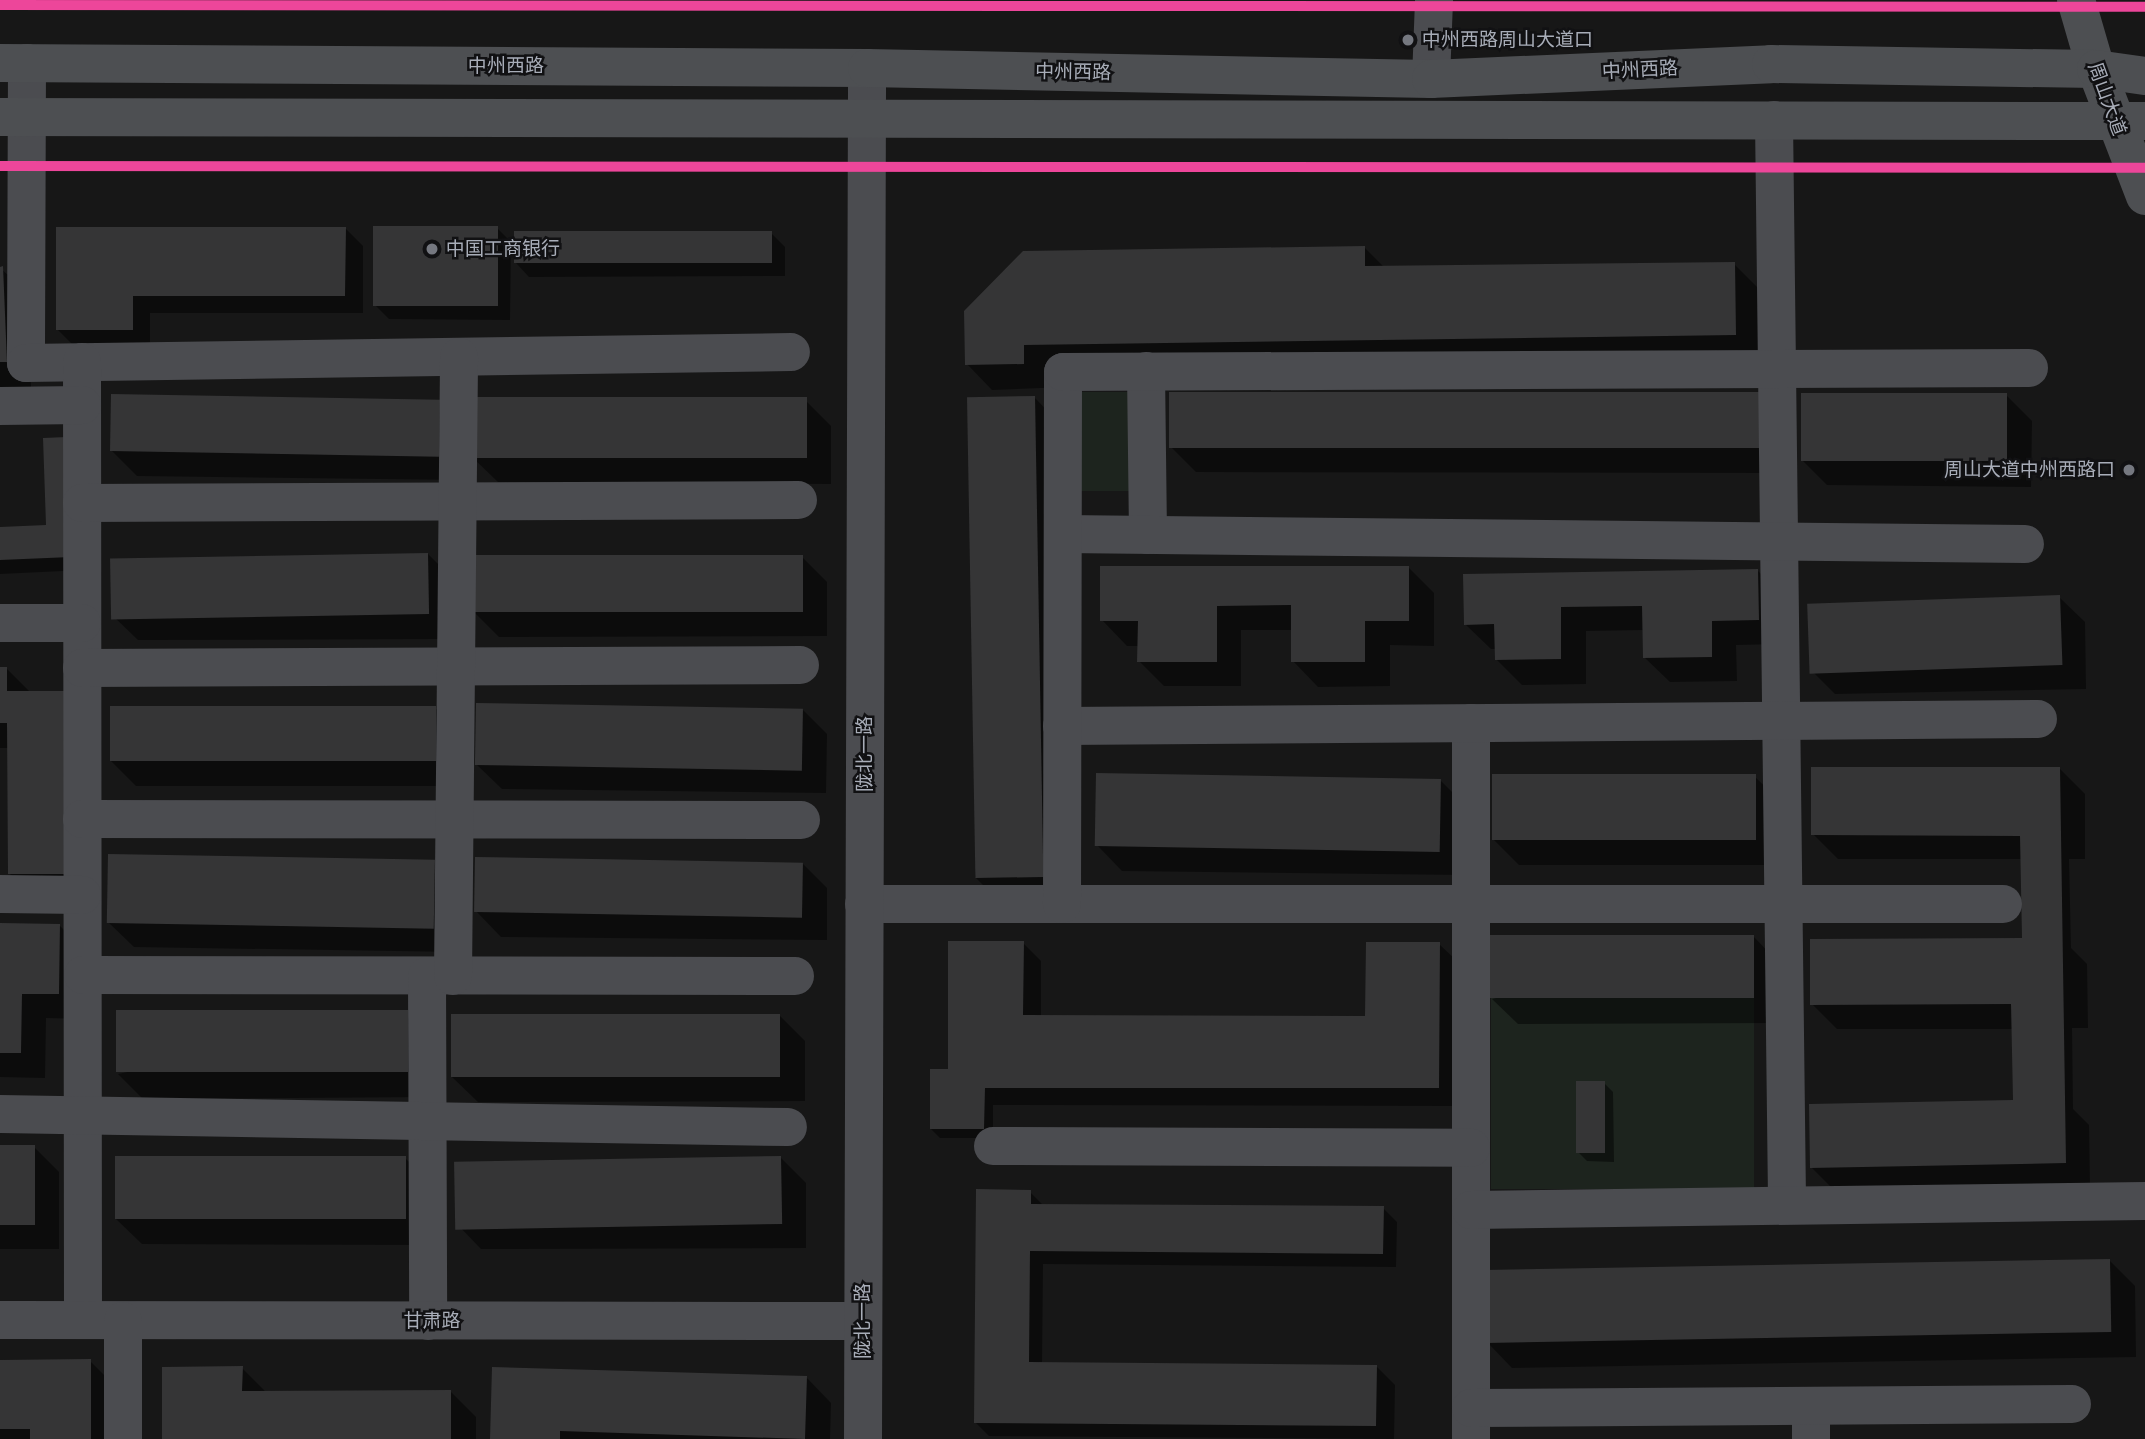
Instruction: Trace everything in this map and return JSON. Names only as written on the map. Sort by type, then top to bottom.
[{"type":"main road","name":"周山大道","points":[[2076,0],[2095,69],[2130,122],[2145,196]]},
{"type":"main road","name":"中州西路","points":[[14,63],[867,68],[1431,79],[1771,64],[2095,69],[2145,76]]},
{"type":"main road","points":[[13,117],[2130,122]]},
{"type":"street","points":[[1431,79],[1434,0]]},
{"type":"street","points":[[14,63],[13,117],[26,363],[791,352]]},
{"type":"street","name":"陇北一路","points":[[863,1439],[867,68]]},
{"type":"street","points":[[1774,120],[1787,1204]]},
{"type":"street","points":[[428,1321],[427,1121],[455,819],[459,357]]},
{"type":"street","points":[[82,362],[83,1320]]},
{"type":"street","points":[[1062,904],[1063,372],[2029,368]]},
{"type":"street","points":[[1146,371],[1148,535]]},
{"type":"street","points":[[0,406],[82,405]]},
{"type":"street","points":[[82,503],[798,499]]},
{"type":"street","points":[[1063,534],[2025,544]]},
{"type":"street","points":[[0,624],[82,623]]},
{"type":"street","points":[[82,668],[800,665]]},
{"type":"street","points":[[1062,726],[2038,719]]},
{"type":"street","points":[[1471,723],[1471,1424],[1811,1423],[2072,1405]]},
{"type":"street","points":[[82,819],[802,820]]},
{"type":"street","points":[[0,894],[82,895]]},
{"type":"street","points":[[864,904],[2003,904]]},
{"type":"street","points":[[83,975],[794,976]]},
{"type":"street","points":[[0,1114],[788,1127]]},
{"type":"street","points":[[993,1146],[1471,1148]]},
{"type":"street","points":[[1471,1210],[2145,1201]]},
{"type":"street","name":"甘肃路","points":[[0,1320],[863,1321]]},
{"type":"street","points":[[123,1321],[123,1439]]},
{"type":"shaded area","points":[[1078,392],[1130,392],[1130,491],[1078,491]]},
{"type":"shaded area","points":[[1491,998],[1754,998],[1754,1189],[1491,1189]]},
{"type":"building","points":[[373,226],[498,226],[498,306],[373,306]]},
{"type":"building","points":[[56,227],[346,227],[345,296],[133,296],[133,330],[56,330]]},
{"type":"building","points":[[514,231],[772,231],[772,263],[514,263]]},
{"type":"building","points":[[1365,246],[1365,266],[1735,262],[1736,335],[1024,345],[1024,364],[965,365],[964,311],[1023,251]]},
{"type":"building","points":[[3,266],[7,362],[0,362],[0,267]]},
{"type":"building","points":[[1169,392],[1761,392],[1761,448],[1169,448]]},
{"type":"building","points":[[1801,393],[2007,393],[2007,461],[1801,461]]},
{"type":"building","points":[[111,394],[440,400],[439,457],[110,451]]},
{"type":"building","points":[[1035,396],[1043,877],[975,878],[967,397]]},
{"type":"building","points":[[471,397],[807,397],[807,458],[471,458]]},
{"type":"building","points":[[67,437],[71,557],[0,560],[0,527],[46,525],[43,438]]},
{"type":"building","points":[[428,553],[429,614],[111,620],[110,559]]},
{"type":"building","points":[[472,555],[803,555],[803,612],[472,612]]},
{"type":"building","points":[[1100,566],[1409,566],[1409,621],[1365,621],[1365,662],[1291,662],[1291,605],[1217,606],[1217,662],[1137,662],[1138,621],[1100,621]]},
{"type":"building","points":[[1758,569],[1759,620],[1712,621],[1712,657],[1643,658],[1642,606],[1561,607],[1561,659],[1495,660],[1494,624],[1464,625],[1463,574]]},
{"type":"building","points":[[2060,595],[2062,665],[1810,674],[1807,604]]},
{"type":"building","points":[[0,667],[7,667],[7,691],[70,691],[70,874],[8,874],[7,723],[0,723]]},
{"type":"building","points":[[476,703],[803,709],[802,771],[475,765]]},
{"type":"building","points":[[110,706],[436,706],[436,761],[110,761]]},
{"type":"building","points":[[1811,767],[2060,767],[2066,1163],[1810,1168],[1809,1104],[2013,1100],[2011,1004],[1810,1005],[1810,939],[2022,938],[2020,836],[1811,835]]},
{"type":"building","points":[[1096,773],[1441,779],[1440,852],[1095,846]]},
{"type":"building","points":[[1492,774],[1756,774],[1756,840],[1492,840]]},
{"type":"building","points":[[108,854],[435,860],[434,929],[107,923]]},
{"type":"building","points":[[475,857],[803,863],[802,918],[474,912]]},
{"type":"building","points":[[0,923],[60,924],[59,994],[22,994],[21,1053],[0,1053]]},
{"type":"building","points":[[1490,935],[1754,935],[1754,998],[1490,998]]},
{"type":"building","points":[[948,941],[1024,941],[1023,1015],[1365,1016],[1366,942],[1440,942],[1439,1088],[985,1088],[984,1129],[930,1129],[930,1069],[948,1069]]},
{"type":"building","points":[[116,1010],[408,1010],[408,1072],[116,1072]]},
{"type":"building","points":[[451,1014],[780,1014],[780,1077],[451,1077]]},
{"type":"building","points":[[1576,1081],[1605,1081],[1605,1153],[1576,1153]]},
{"type":"building","points":[[0,1145],[35,1145],[35,1225],[0,1225]]},
{"type":"building","points":[[115,1156],[406,1156],[406,1219],[115,1219]]},
{"type":"building","points":[[781,1156],[782,1224],[455,1230],[454,1162]]},
{"type":"building","points":[[976,1189],[1031,1190],[1031,1204],[1384,1206],[1383,1254],[1030,1251],[1029,1362],[1377,1365],[1376,1426],[974,1423]]},
{"type":"building","points":[[2110,1259],[2111,1332],[1485,1343],[1484,1270]]},
{"type":"building","points":[[91,1359],[91,1439],[30,1439],[30,1429],[0,1429],[0,1360]]},
{"type":"building","points":[[243,1366],[242,1391],[451,1390],[451,1439],[162,1439],[162,1367]]},
{"type":"building","points":[[492,1367],[807,1376],[805,1439],[560,1431],[560,1439],[490,1439]]},
{"type":"cycle path","points":[[0,5],[2145,7]]},
{"type":"cycle path","points":[[0,166],[2145,168]]},
{"type":"place","name":"中州西路周山大道口","points":[[1408,40]]},
{"type":"place","name":"中国工商银行","points":[[432,249]]},
{"type":"place","name":"周山大道中州西路口","points":[[2129,470]]}]
